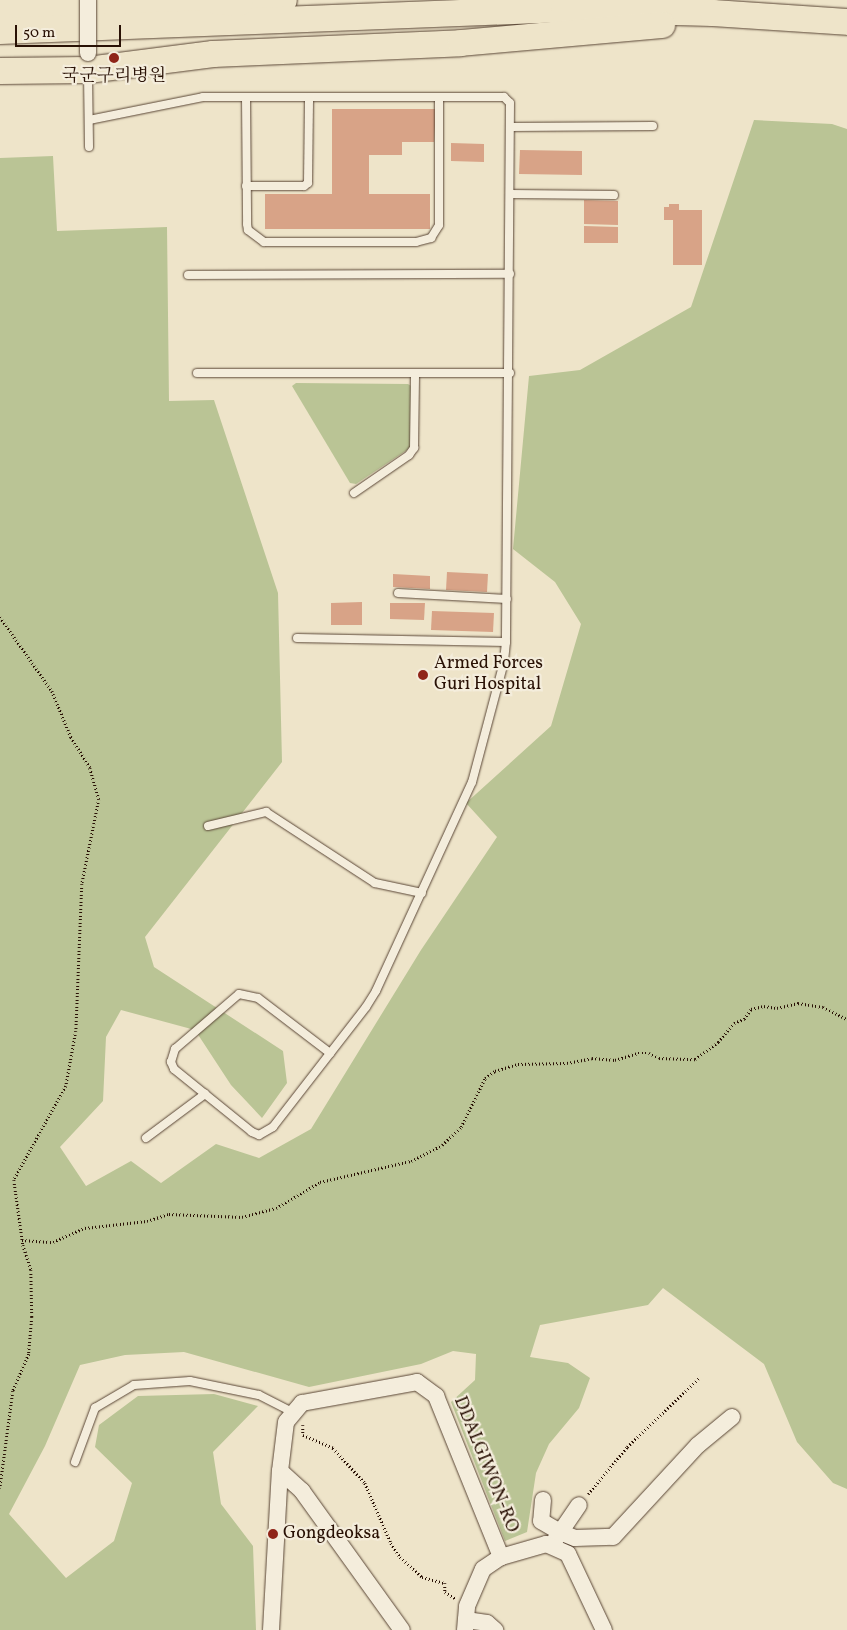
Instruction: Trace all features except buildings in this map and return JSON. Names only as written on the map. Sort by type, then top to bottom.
[{"type":"highway","points":[[0,10],[284,0]]},
{"type":"highway","points":[[0,31],[564,9],[798,17],[847,22]]},
{"type":"highway","points":[[0,71],[88,61],[232,52],[461,43],[701,22],[798,17]]},
{"type":"street","points":[[88,0],[88,61]]},
{"type":"street","name":"DDALGIWON-RO","points":[[292,1415],[302,1403],[417,1382],[436,1396],[500,1557],[546,1544],[556,1539]]},
{"type":"street","points":[[271,1630],[280,1471],[286,1422],[292,1415]]},
{"type":"street","points":[[556,1539],[614,1536],[698,1445],[732,1417]]},
{"type":"street","points":[[280,1471],[302,1491],[402,1630]]},
{"type":"street","points":[[543,1500],[541,1521],[568,1554],[604,1630]]},
{"type":"street","points":[[556,1539],[579,1505]]},
{"type":"street","points":[[495,1630],[487,1623],[466,1619],[483,1568],[500,1557]]},
{"type":"lane","points":[[88,61],[89,147]]},
{"type":"lane","points":[[89,120],[191,98],[246,96],[507,98],[510,127],[510,373],[506,642],[504,662],[472,782],[380,984],[330,1053],[273,1127],[259,1135],[174,1069],[171,1055],[239,994],[258,998],[330,1053]]},
{"type":"lane","points":[[246,96],[247,227],[261,241],[416,242],[431,238],[438,225],[438,96]]},
{"type":"lane","points":[[246,186],[304,186],[308,183],[309,96]]},
{"type":"lane","points":[[510,127],[653,126]]},
{"type":"lane","points":[[510,194],[614,195]]},
{"type":"lane","points":[[188,275],[510,274]]},
{"type":"lane","points":[[197,373],[510,373]]},
{"type":"lane","points":[[354,492],[409,455],[414,448],[415,373]]},
{"type":"lane","points":[[398,593],[507,599]]},
{"type":"lane","points":[[297,638],[506,642]]},
{"type":"lane","points":[[208,826],[266,812],[375,883],[422,893]]},
{"type":"lane","points":[[146,1138],[205,1094]]},
{"type":"lane","points":[[75,1462],[95,1408],[134,1385],[190,1381],[259,1395],[292,1415]]},
{"type":"path","points":[[0,618],[52,691],[71,737],[90,768],[99,799],[82,884],[76,1031],[66,1086],[14,1180],[22,1240],[31,1270],[29,1354],[13,1390],[0,1488]]},
{"type":"path","points":[[22,1240],[53,1242],[85,1228],[147,1221],[169,1214],[242,1217],[276,1208],[320,1182],[411,1161],[442,1145],[461,1127],[485,1078],[495,1071],[518,1064],[567,1063],[592,1058],[615,1060],[638,1053],[649,1053],[659,1058],[695,1059],[718,1042],[734,1023],[744,1019],[751,1009],[764,1006],[777,1008],[798,1003],[823,1007],[847,1018]]},
{"type":"path","points":[[579,1505],[627,1447],[700,1378]]},
{"type":"path","points":[[292,1415],[304,1426],[303,1435],[333,1448],[348,1461],[365,1483],[391,1543],[400,1557],[422,1577],[445,1583],[445,1592],[466,1619]]},
{"type":"green space","points":[[754,120],[832,124],[847,129],[847,1489],[833,1483],[797,1442],[764,1364],[663,1288],[648,1305],[540,1325],[530,1357],[568,1363],[590,1378],[579,1408],[549,1444],[536,1473],[527,1532],[505,1541],[451,1402],[475,1380],[476,1354],[453,1351],[421,1364],[309,1387],[184,1352],[125,1355],[80,1365],[45,1446],[9,1514],[66,1578],[114,1541],[132,1483],[95,1447],[99,1425],[138,1396],[214,1394],[258,1406],[213,1452],[221,1504],[253,1546],[256,1630],[0,1630],[0,158],[53,156],[57,231],[167,227],[169,401],[214,400],[278,593],[282,762],[145,937],[154,967],[283,1051],[287,1083],[262,1118],[231,1085],[195,1030],[121,1010],[106,1037],[103,1101],[60,1147],[86,1186],[131,1161],[161,1183],[216,1144],[259,1158],[311,1129],[421,950],[497,837],[466,803],[551,726],[581,624],[555,582],[513,549],[529,376],[580,370],[691,307]]},
{"type":"green space","points":[[296,383],[408,384],[411,386],[410,448],[356,484],[350,483],[292,386]]},
{"type":"place","name":"국군구리병원","points":[[114,58]]},
{"type":"place","name":"Armed Forces Guri Hospital","points":[[423,675]]},
{"type":"place","name":"Gongdeoksa","points":[[273,1534]]}]
